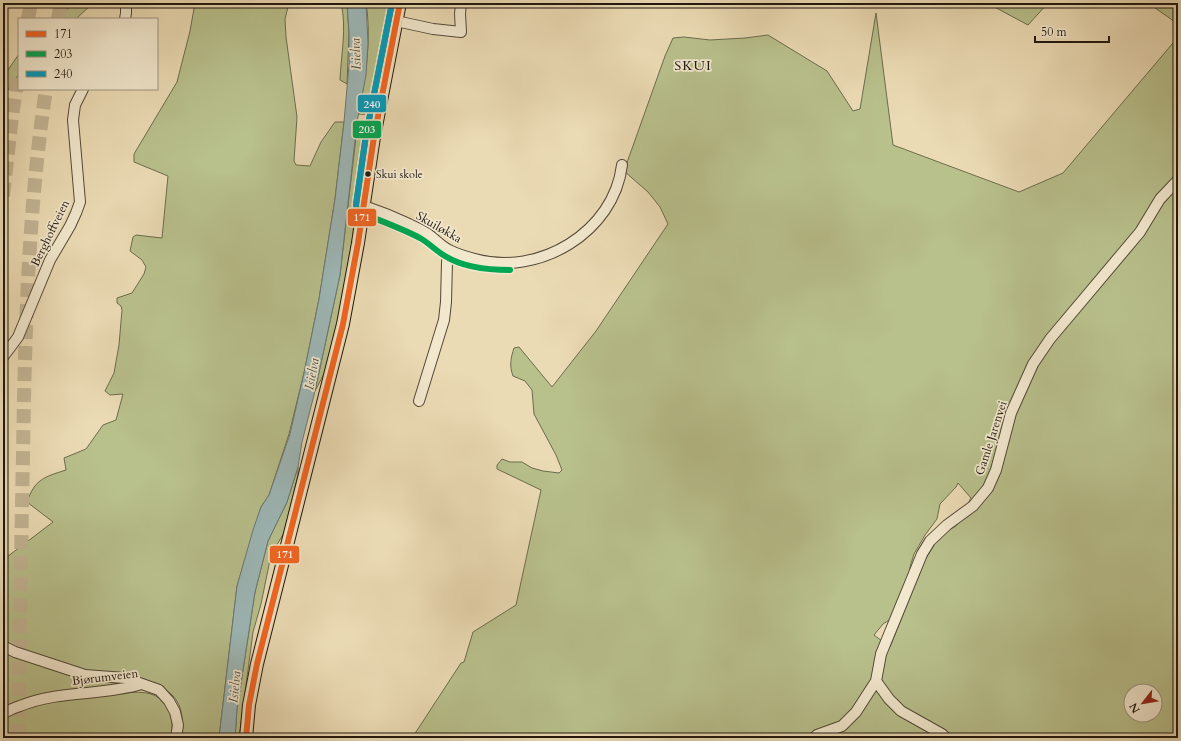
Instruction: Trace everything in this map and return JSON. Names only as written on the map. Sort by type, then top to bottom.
[{"type":"main road","points":[[246,738],[249,705],[257,664],[343,324],[358,243],[374,137],[400,3]]},
{"type":"street","points":[[125,18],[126,3]]},
{"type":"street","points":[[396,21],[433,29],[461,32],[461,3]]},
{"type":"street","name":"Berghoffveien","points":[[3,357],[18,336],[50,260],[76,213],[80,202],[73,120],[75,105],[82,90]]},
{"type":"street","name":"Skuiløkka","points":[[364,206],[390,215],[427,233],[449,250],[475,259],[490,262],[518,262],[554,253],[581,237],[601,215],[620,178],[622,165]]},
{"type":"street","name":"Gamle Jarenvei","points":[[814,738],[842,726],[856,712],[876,681],[881,654],[922,554],[930,541],[947,525],[973,506],[988,488],[996,470],[1010,413],[1033,364],[1050,339],[1140,232],[1160,199],[1178,180]]},
{"type":"street","points":[[419,401],[444,320],[446,302],[446,262],[449,250]]},
{"type":"street","points":[[3,646],[15,652],[85,674],[125,678],[142,684]]},
{"type":"street","points":[[876,681],[901,712],[942,734],[946,738]]},
{"type":"street","name":"Bjørumveien","points":[[3,714],[33,700],[70,694],[126,689],[142,684],[160,690],[169,701],[175,712],[178,725],[176,738]]},
{"type":"green space","points":[[74,3],[93,3],[77,18],[57,18]]},
{"type":"green space","points":[[195,3],[289,3],[285,19],[297,117],[294,161],[296,165],[310,166],[321,142],[335,122],[344,122],[335,199],[319,299],[304,373],[289,434],[269,495],[261,507],[237,586],[219,738],[181,738],[182,715],[179,705],[172,695],[154,684],[130,678],[82,670],[7,645],[3,642],[3,560],[53,522],[27,502],[33,488],[46,477],[66,470],[64,458],[86,449],[103,425],[116,420],[123,394],[110,395],[105,391],[114,373],[119,345],[122,310],[121,306],[117,303],[117,298],[132,293],[144,274],[146,267],[142,260],[130,251],[133,237],[136,235],[162,238],[168,176],[134,162],[134,154],[177,82],[190,31]]},
{"type":"green space","points":[[341,3],[347,3],[349,33],[347,84],[340,80],[344,32]]},
{"type":"green space","points":[[366,3],[394,3],[374,107],[368,114],[359,114],[368,45],[368,17]]},
{"type":"green space","points":[[987,3],[1048,3],[1028,25]]},
{"type":"green space","points":[[1148,3],[1178,3],[1178,24]]},
{"type":"green space","points":[[876,13],[893,145],[1019,192],[1063,173],[1178,37],[1178,738],[412,738],[461,663],[464,662],[473,632],[516,605],[541,490],[497,469],[497,465],[502,459],[510,462],[522,462],[532,468],[543,471],[559,473],[562,470],[556,455],[534,414],[532,390],[525,381],[513,376],[511,362],[514,348],[519,347],[552,387],[596,331],[668,224],[660,207],[648,192],[624,171],[665,56],[673,38],[684,37],[710,40],[768,35],[827,71],[853,111],[860,109]],"holes":[[[958,483],[971,498],[956,526],[945,532],[936,541],[926,558],[890,647],[874,635],[883,624],[894,617],[910,576],[910,567],[914,554],[925,535],[937,519],[940,504]]]},
{"type":"green space","points":[[18,55],[18,75],[3,97],[3,77]]},
{"type":"green space","points":[[358,120],[362,122],[365,134],[355,199],[353,234],[348,270],[327,368],[315,391],[340,275]]},
{"type":"green space","points":[[298,467],[298,475],[284,533],[270,560],[261,604],[253,632],[239,738],[235,738],[237,709],[255,592],[268,541],[287,502]]},
{"type":"green space","points":[[3,653],[42,665],[128,683],[119,693],[141,692],[160,698],[165,703],[171,714],[171,738],[3,738]]},
{"type":"water","name":"Isielva","points":[[347,3],[366,3],[368,44],[366,75],[357,122],[340,275],[315,391],[302,442],[298,467],[287,502],[268,541],[255,592],[237,709],[235,738],[219,738],[237,586],[261,507],[269,495],[290,434],[319,299],[335,199],[344,122],[349,65]]},
{"type":"tunnel","points":[[28,18],[31,3]]},
{"type":"tunnel","points":[[58,18],[61,3]]},
{"type":"tunnel","points":[[3,196],[18,76]]},
{"type":"tunnel","points":[[18,738],[26,317],[31,225],[46,90]]},
{"type":"transit line","name":"203","points":[[392,3],[366,135],[356,205],[357,210],[420,238],[452,260],[468,266],[485,269],[510,270]]},
{"type":"transit line","name":"240","points":[[356,205],[366,135],[392,3]]},
{"type":"transit line","name":"171","points":[[246,738],[249,705],[257,664],[343,324],[358,243],[374,137],[400,3]]},
{"type":"place","name":"Skui skole","points":[[368,174]]},
{"type":"district","name":"SKUI","points":[[693,65]]}]
